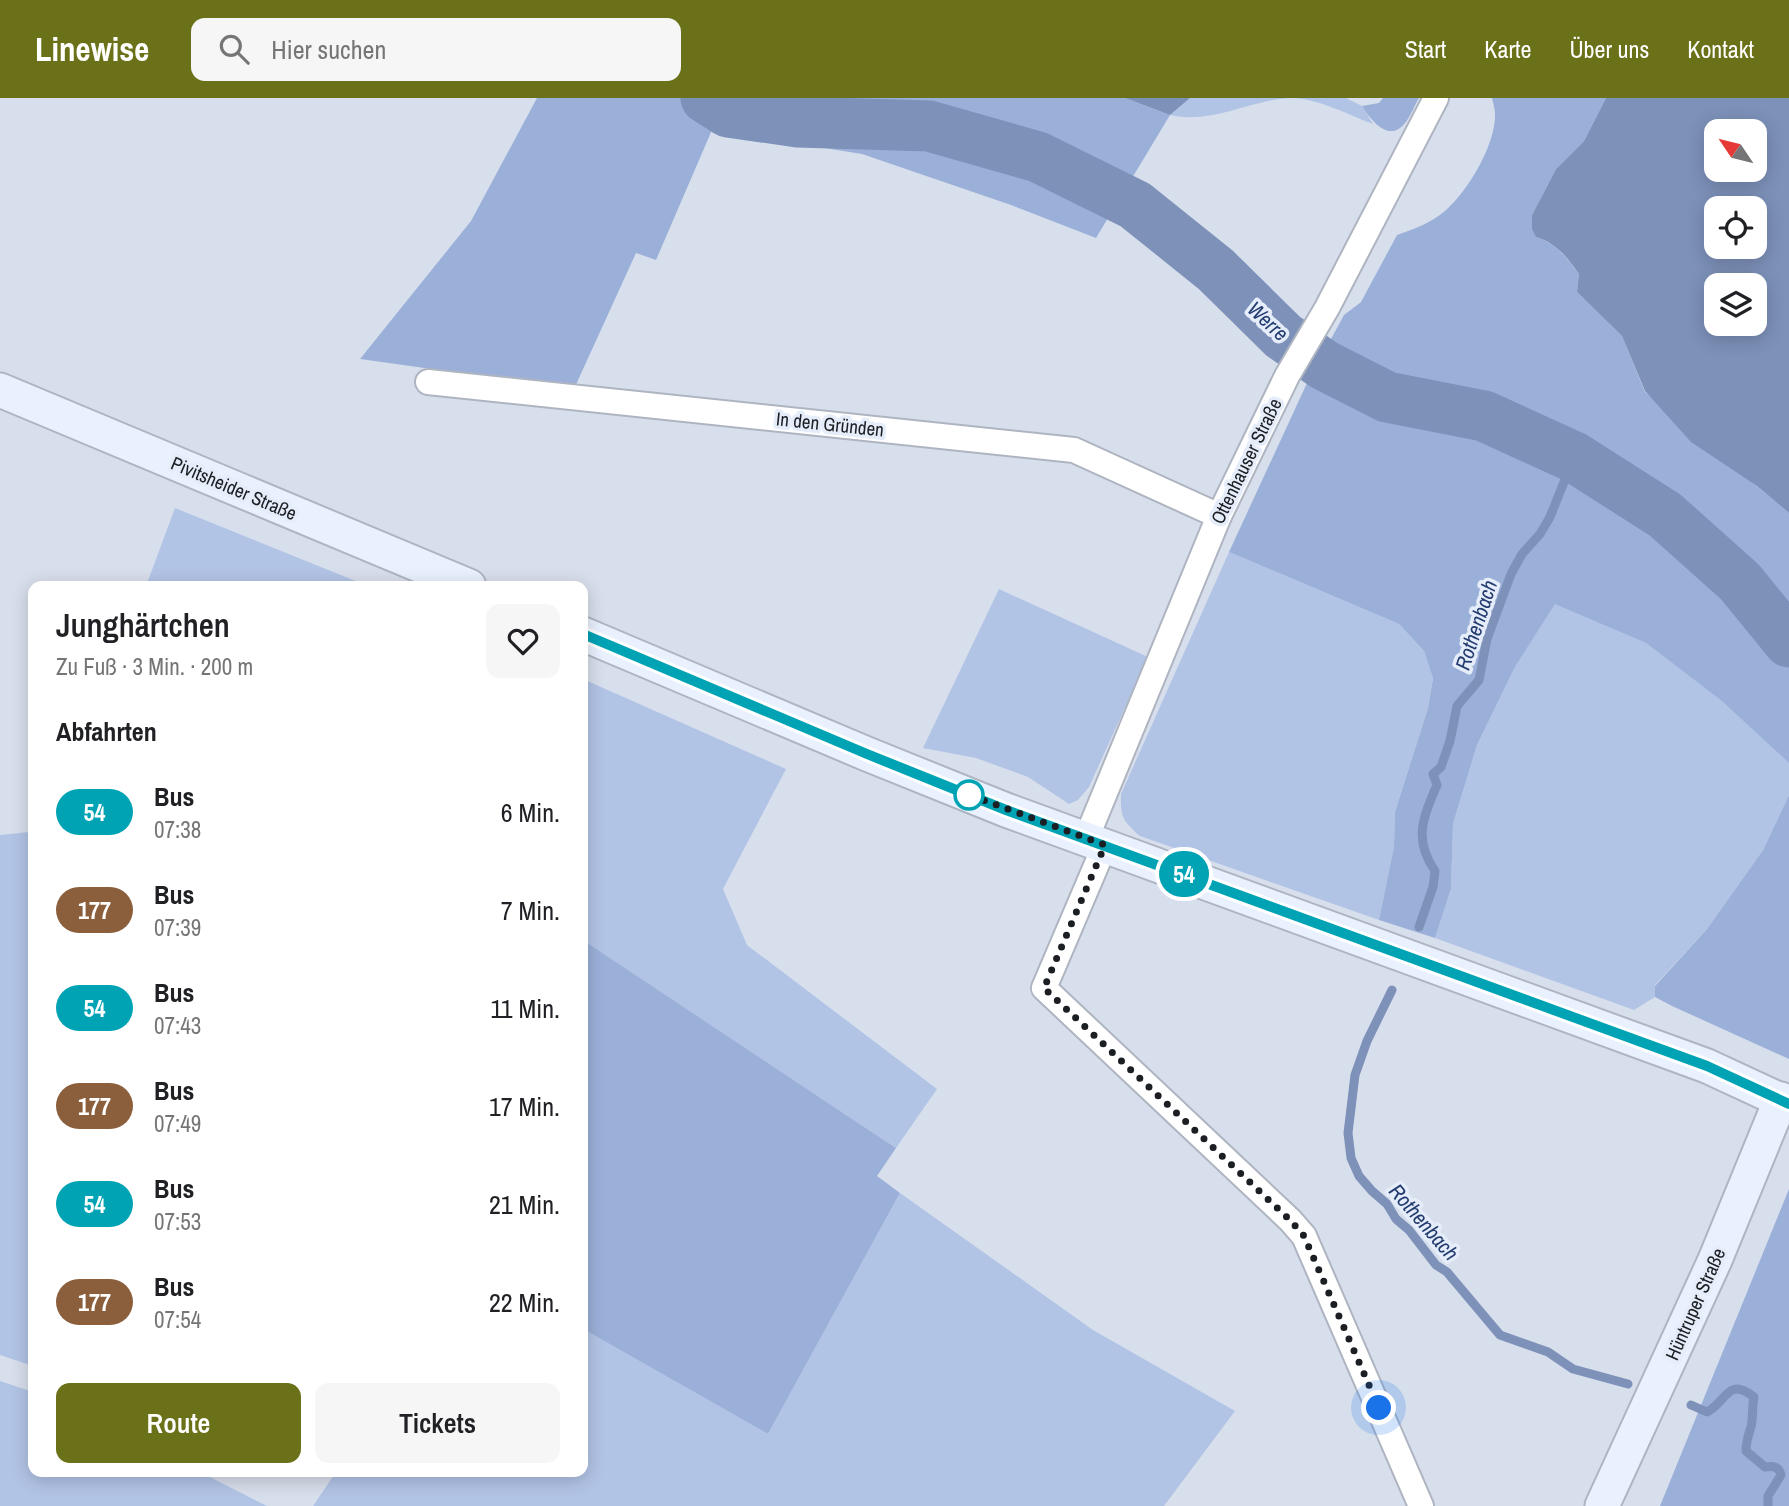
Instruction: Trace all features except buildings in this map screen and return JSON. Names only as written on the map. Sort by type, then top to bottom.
[{"type":"main road","name":"Pivitsheider Straße","points":[[0,390],[457,581]]},
{"type":"main road","points":[[588,636],[1006,810],[1707,1066],[1785,1101]]},
{"type":"main road","name":"Hüntruper Straße","points":[[1602,1506],[1785,1101]]},
{"type":"street","name":"Ottenhauser Straße","points":[[1421,1506],[1304,1236],[1044,988],[1095,842],[1219,516],[1287,376],[1326,308],[1436,98]]},
{"type":"street","name":"In den Gründen","points":[[428,382],[1074,450],[1219,516]]},
{"type":"shaded area","points":[[537,98],[1125,98],[1170,115],[1096,238],[1011,205],[862,154],[712,130],[656,260],[636,253],[574,389],[360,359],[471,221]]},
{"type":"shaded area","points":[[1125,98],[1190,98],[1170,115]]},
{"type":"shaded area","points":[[1190,98],[1294,98],[1263,102],[1202,117],[1170,115]]},
{"type":"shaded area","points":[[1294,98],[1346,98],[1362,106],[1373,124],[1325,105]]},
{"type":"shaded area","points":[[1383,98],[1419,98],[1405,123],[1393,131],[1380,127],[1362,106],[1379,103]]},
{"type":"shaded area","points":[[1492,98],[1606,98],[1584,141],[1556,169],[1532,215],[1536,237],[1555,247],[1579,274],[1577,292],[1622,336],[1645,392],[1789,513],[1789,763],[1722,701],[1646,643],[1555,604],[1515,667],[1477,745],[1453,824],[1451,889],[1435,938],[1379,920],[1394,846],[1395,812],[1428,708],[1433,678],[1424,651],[1399,624],[1229,552],[1307,383],[1344,315],[1361,302],[1397,235],[1441,215],[1463,191],[1479,166],[1494,126]]},
{"type":"shaded area","points":[[1606,98],[1789,98],[1789,513],[1757,486],[1691,442],[1645,391],[1622,336],[1577,292],[1579,274],[1575,268],[1555,247],[1536,237],[1532,229],[1532,215],[1556,169],[1584,141]]},
{"type":"shaded area","points":[[175,508],[356,581],[148,581]]},
{"type":"shaded area","points":[[1229,552],[1399,624],[1424,651],[1433,677],[1428,708],[1395,812],[1394,846],[1379,920],[1140,836],[1124,818],[1121,794]]},
{"type":"shaded area","points":[[999,589],[1148,657],[1089,787],[1078,800],[1069,804],[1028,777],[976,758],[923,748]]},
{"type":"shaded area","points":[[1555,603],[1646,643],[1723,701],[1789,763],[1789,795],[1763,850],[1707,929],[1655,985],[1655,997],[1634,1010],[1435,938],[1451,889],[1453,824],[1477,745],[1515,667]]},
{"type":"shaded area","points":[[588,681],[786,769],[723,889],[747,945],[937,1089],[896,1148],[588,943]]},
{"type":"shaded area","points":[[1789,795],[1789,1059],[1655,997],[1655,986],[1707,929],[1763,850]]},
{"type":"shaded area","points":[[28,832],[28,1364],[0,1355],[0,835]]},
{"type":"shaded area","points":[[588,943],[896,1148],[877,1176],[900,1193],[768,1434],[588,1332]]},
{"type":"shaded area","points":[[1789,1189],[1789,1506],[1660,1506]]},
{"type":"shaded area","points":[[900,1193],[1093,1330],[1235,1411],[1164,1506],[313,1506],[333,1477],[588,1477],[588,1332],[768,1434]]},
{"type":"shaded area","points":[[0,1381],[28,1390],[28,1477],[210,1477],[267,1506],[0,1506]]},
{"type":"waterway","name":"Werre","points":[[706,98],[728,112],[798,122],[929,126],[1038,157],[1135,205],[1216,270],[1283,336],[1324,365],[1387,397],[1484,416],[1574,457],[1665,515],[1740,582],[1789,642]]},
{"type":"waterway","name":"Rothenbach","points":[[1419,927],[1433,887],[1435,871],[1424,849],[1422,838],[1424,818],[1437,785],[1433,774],[1441,767],[1450,741],[1457,706],[1479,680],[1487,639],[1511,574],[1522,554],[1540,534],[1550,517],[1574,457]]},
{"type":"waterway","name":"Rothenbach","points":[[1392,990],[1367,1041],[1355,1075],[1348,1133],[1351,1158],[1359,1176],[1387,1204],[1396,1219],[1409,1230],[1436,1265],[1447,1272],[1500,1335],[1548,1352],[1573,1369],[1628,1384]]},
{"type":"waterway","name":"Rothenbach","points":[[1691,1405],[1707,1412],[1728,1393],[1738,1389],[1754,1397],[1746,1451],[1765,1467],[1777,1468],[1781,1475],[1768,1496],[1768,1506]]},
{"type":"bus line","name":"54","points":[[588,636],[1006,810],[1707,1066],[1789,1104]]},
{"type":"route","points":[[969,795],[959,791],[1105,845],[1044,988],[1304,1236],[1379,1408]]}]
